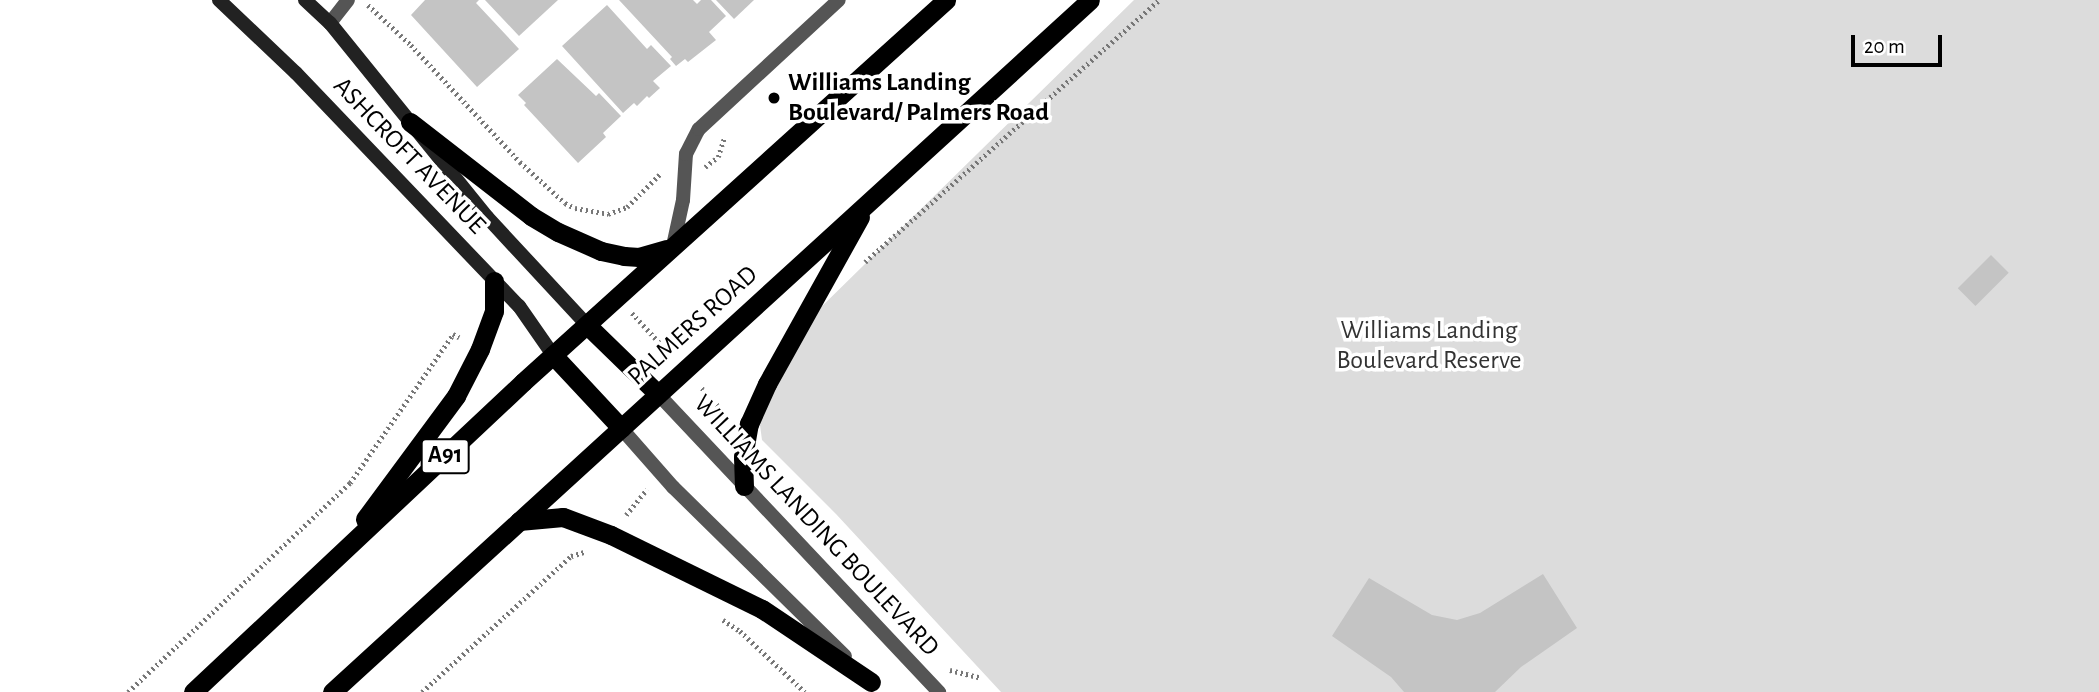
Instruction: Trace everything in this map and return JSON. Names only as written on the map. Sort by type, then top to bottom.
[{"type":"highway","name":"A91","points":[[193,692],[553,355],[946,0]]},
{"type":"highway","name":"PALMERS ROAD","points":[[332,692],[1090,0]]},
{"type":"highway","points":[[410,122],[531,216],[558,232],[601,251],[634,257],[673,246]]},
{"type":"highway","points":[[744,486],[743,457],[749,424],[773,373],[870,201]]},
{"type":"highway","points":[[337,557],[456,396],[480,349],[494,311],[494,281]]},
{"type":"highway","points":[[587,325],[658,394]]},
{"type":"highway","points":[[553,355],[621,428]]},
{"type":"highway","points":[[519,521],[562,517],[611,534],[762,609],[875,687]]},
{"type":"main road","name":"ASHCROFT AVENUE","points":[[219,0],[296,73],[519,306],[553,355]]},
{"type":"main road","name":"ASHCROFT AVENUE","points":[[305,0],[330,23],[487,216],[587,325]]},
{"type":"street","points":[[330,23],[348,0]]},
{"type":"street","points":[[673,246],[683,200],[686,154],[699,129],[839,0]]},
{"type":"street","name":"WILLIAMS LANDING BOULEVARD","points":[[658,394],[939,692]]},
{"type":"street","points":[[621,428],[673,487],[875,687]]},
{"type":"path","points":[[362,0],[411,45],[520,162],[565,203],[608,214],[627,207],[663,171],[684,170]]},
{"type":"path","points":[[861,265],[1160,0]]},
{"type":"path","points":[[422,692],[571,556],[584,552],[594,553]]},
{"type":"path","points":[[717,616],[740,631],[805,692]]},
{"type":"green space","name":"Williams Landing Boulevard Reserve","points":[[1134,0],[2099,0],[2099,692],[1001,692],[836,514],[762,440],[759,418],[812,316]]},
{"type":"building","points":[[425,0],[479,0],[476,3],[519,49],[477,87],[411,15]]},
{"type":"building","points":[[485,0],[558,0],[519,36]]},
{"type":"building","points":[[619,0],[693,0],[697,4],[701,0],[711,0],[726,16],[709,32],[716,40],[688,62],[685,59],[676,66],[670,59],[672,57]]},
{"type":"building","points":[[716,0],[754,0],[734,19]]},
{"type":"building","points":[[607,5],[647,49],[651,45],[671,66],[653,81],[660,88],[637,106],[634,103],[623,113],[562,46]]},
{"type":"building","points":[[557,59],[596,96],[599,93],[621,116],[603,133],[606,137],[578,163],[524,105],[526,103],[518,95]]},
{"type":"building","points":[[1991,255],[2009,273],[1975,306],[1958,288]]},
{"type":"building","points":[[1543,574],[1577,628],[1521,667],[1495,692],[1404,692],[1391,677],[1332,636],[1369,578],[1432,615],[1457,620],[1480,613]]},
{"type":"place","name":"Williams Landing Boulevard/ Palmers Road","points":[[774,98]]}]
